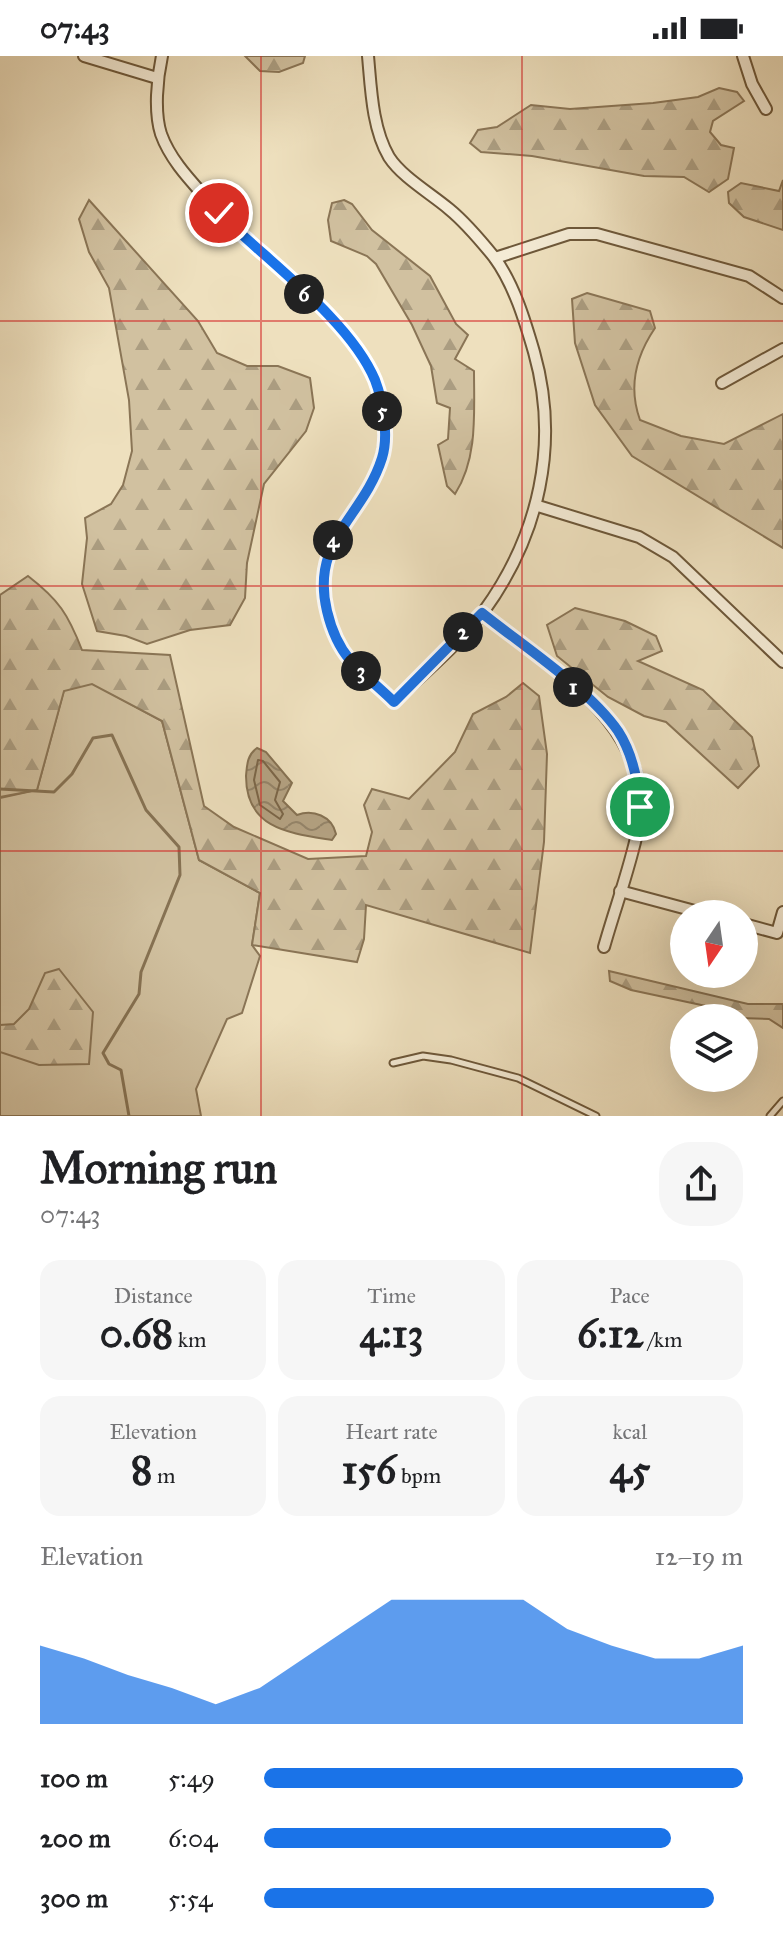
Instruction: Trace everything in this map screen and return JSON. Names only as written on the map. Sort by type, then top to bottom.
[{"type":"street","points":[[84,56],[157,78]]},
{"type":"street","points":[[162,56],[157,78],[160,133],[180,170],[258,252],[332,319],[361,353],[376,382],[384,423],[383,455],[369,486],[328,549],[323,568],[324,597],[330,625],[349,659],[394,702],[482,613],[512,567],[538,506],[546,454],[544,396],[528,331],[495,258],[453,212],[389,156],[374,115],[368,56]]},
{"type":"street","points":[[743,56],[752,84],[766,109]]},
{"type":"street","points":[[495,258],[569,234],[597,234],[749,276],[783,298]]},
{"type":"street","points":[[722,383],[783,349]]},
{"type":"street","points":[[538,506],[639,537],[673,557],[783,662]]},
{"type":"street","points":[[482,613],[602,711],[619,733],[633,761],[640,807],[604,947]]},
{"type":"street","points":[[620,891],[670,904]]},
{"type":"street","points":[[758,928],[777,933],[783,912]]},
{"type":"lane","points":[[393,1063],[423,1056],[451,1060],[518,1078],[596,1116]]},
{"type":"lane","points":[[770,1116],[783,1101]]},
{"type":"green space","points":[[245,56],[305,56],[303,63],[279,72],[260,71]]},
{"type":"green space","points":[[719,88],[737,92],[744,101],[713,121],[710,132],[721,145],[734,148],[728,179],[709,192],[684,177],[644,176],[532,156],[481,152],[470,143],[478,130],[497,127],[531,105],[570,109],[653,103],[698,97]]},
{"type":"green space","points":[[783,180],[783,230],[744,217],[729,203],[728,192],[741,183],[779,191]]},
{"type":"green space","points":[[89,200],[198,321],[217,353],[247,366],[278,366],[310,378],[314,408],[306,431],[264,484],[247,563],[245,598],[230,625],[190,630],[147,644],[126,636],[97,631],[82,584],[87,538],[85,518],[111,504],[123,485],[132,451],[129,400],[109,288],[89,252],[79,219]]},
{"type":"green space","points":[[344,200],[352,204],[372,230],[430,276],[456,324],[468,335],[455,359],[474,371],[473,435],[468,466],[455,494],[447,486],[438,445],[448,439],[450,408],[437,403],[431,366],[412,325],[376,264],[367,256],[331,241],[328,220],[332,203]]},
{"type":"green space","points":[[587,293],[650,311],[655,328],[643,350],[634,384],[640,420],[681,436],[724,444],[783,414],[783,548],[632,456],[595,405],[575,343],[572,299]]},
{"type":"green space","points":[[28,576],[61,608],[82,650],[170,655],[204,806],[234,827],[308,859],[366,856],[372,832],[364,805],[372,789],[409,799],[455,752],[473,714],[506,697],[523,683],[539,696],[547,754],[544,842],[530,953],[366,905],[364,939],[357,962],[252,945],[260,893],[199,860],[162,721],[92,684],[64,691],[37,790],[0,797],[0,595]]},
{"type":"green space","points":[[575,608],[625,621],[656,636],[662,651],[638,661],[703,690],[752,737],[759,766],[738,788],[666,722],[644,716],[608,697],[557,656],[547,625]]},
{"type":"green space","points":[[92,683],[162,721],[199,860],[260,893],[252,945],[260,956],[242,1013],[227,1019],[196,1089],[201,1116],[0,1116],[0,798],[37,790],[64,690]]},
{"type":"green space","points":[[59,969],[93,1012],[89,1064],[39,1065],[0,1052],[0,1025],[14,1024],[29,1009],[45,973]]},
{"type":"green space","points":[[609,971],[670,985],[670,988],[748,1004],[697,1004],[631,990],[610,981]]},
{"type":"green space","points":[[758,1004],[783,1004],[783,1028],[769,1019],[758,1019]]},
{"type":"water","points":[[257,748],[266,752],[292,783],[283,801],[297,815],[315,814],[326,818],[336,834],[332,840],[286,831],[262,818],[253,807],[246,776],[249,757]]},
{"type":"waterway","points":[[0,789],[54,792],[72,774],[93,738],[112,735],[146,810],[179,847],[180,875],[141,972],[139,994],[103,1053],[109,1064],[121,1070],[129,1116]]},
{"type":"route","points":[[219,213],[332,319],[361,353],[376,382],[384,423],[383,455],[369,486],[328,549],[323,568],[324,597],[330,625],[349,659],[394,702],[482,613],[602,711],[619,733],[633,761],[640,807]]}]
